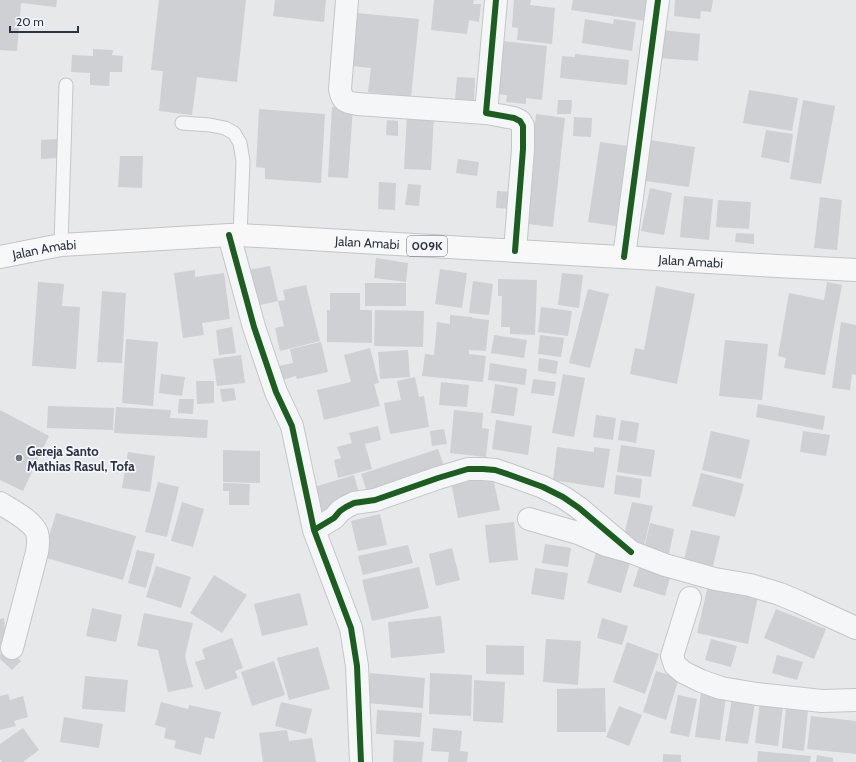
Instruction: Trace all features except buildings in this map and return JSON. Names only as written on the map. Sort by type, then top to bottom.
[{"type":"main road","name":"Jalan Amabi","points":[[0,257],[61,245],[235,235],[515,252],[856,270]]},
{"type":"street","points":[[347,0],[340,89],[344,101],[357,104],[486,112],[514,118],[520,121],[523,126],[524,149],[515,252]]},
{"type":"street","points":[[486,112],[496,0]]},
{"type":"street","points":[[624,257],[658,0]]},
{"type":"street","points":[[235,235],[254,327],[276,392],[292,426],[314,530],[350,628],[357,666],[361,762]]},
{"type":"street","points":[[314,530],[334,518],[340,511],[354,503],[375,500],[438,478],[468,470],[483,469],[495,470],[536,484],[563,497],[580,508],[631,552]]},
{"type":"street","points":[[0,503],[33,526],[37,533],[38,541],[37,552],[12,648]]},
{"type":"street","points":[[529,519],[578,534],[665,565],[715,579],[750,585],[780,594],[856,628]]},
{"type":"street","points":[[690,598],[672,656],[675,665],[683,672],[701,681],[721,688],[757,694],[822,701],[856,700]]},
{"type":"lane","points":[[61,245],[66,85]]},
{"type":"lane","points":[[182,123],[226,128],[234,133],[240,142],[243,161],[235,235]]},
{"type":"cycle path","points":[[496,0],[486,113],[514,118],[520,121],[523,126],[523,149],[515,251]]},
{"type":"cycle path","points":[[624,257],[658,0]]},
{"type":"cycle path","points":[[229,235],[254,327],[276,392],[292,426],[314,530],[351,628],[357,666],[361,762]]},
{"type":"cycle path","points":[[314,530],[334,518],[340,511],[354,503],[375,500],[468,469],[483,469],[495,470],[510,475],[543,487],[563,497],[579,508],[631,552]]},
{"type":"place","name":"Gereja Santo Mathias Rasul, Tofa","points":[[19,458]]}]
